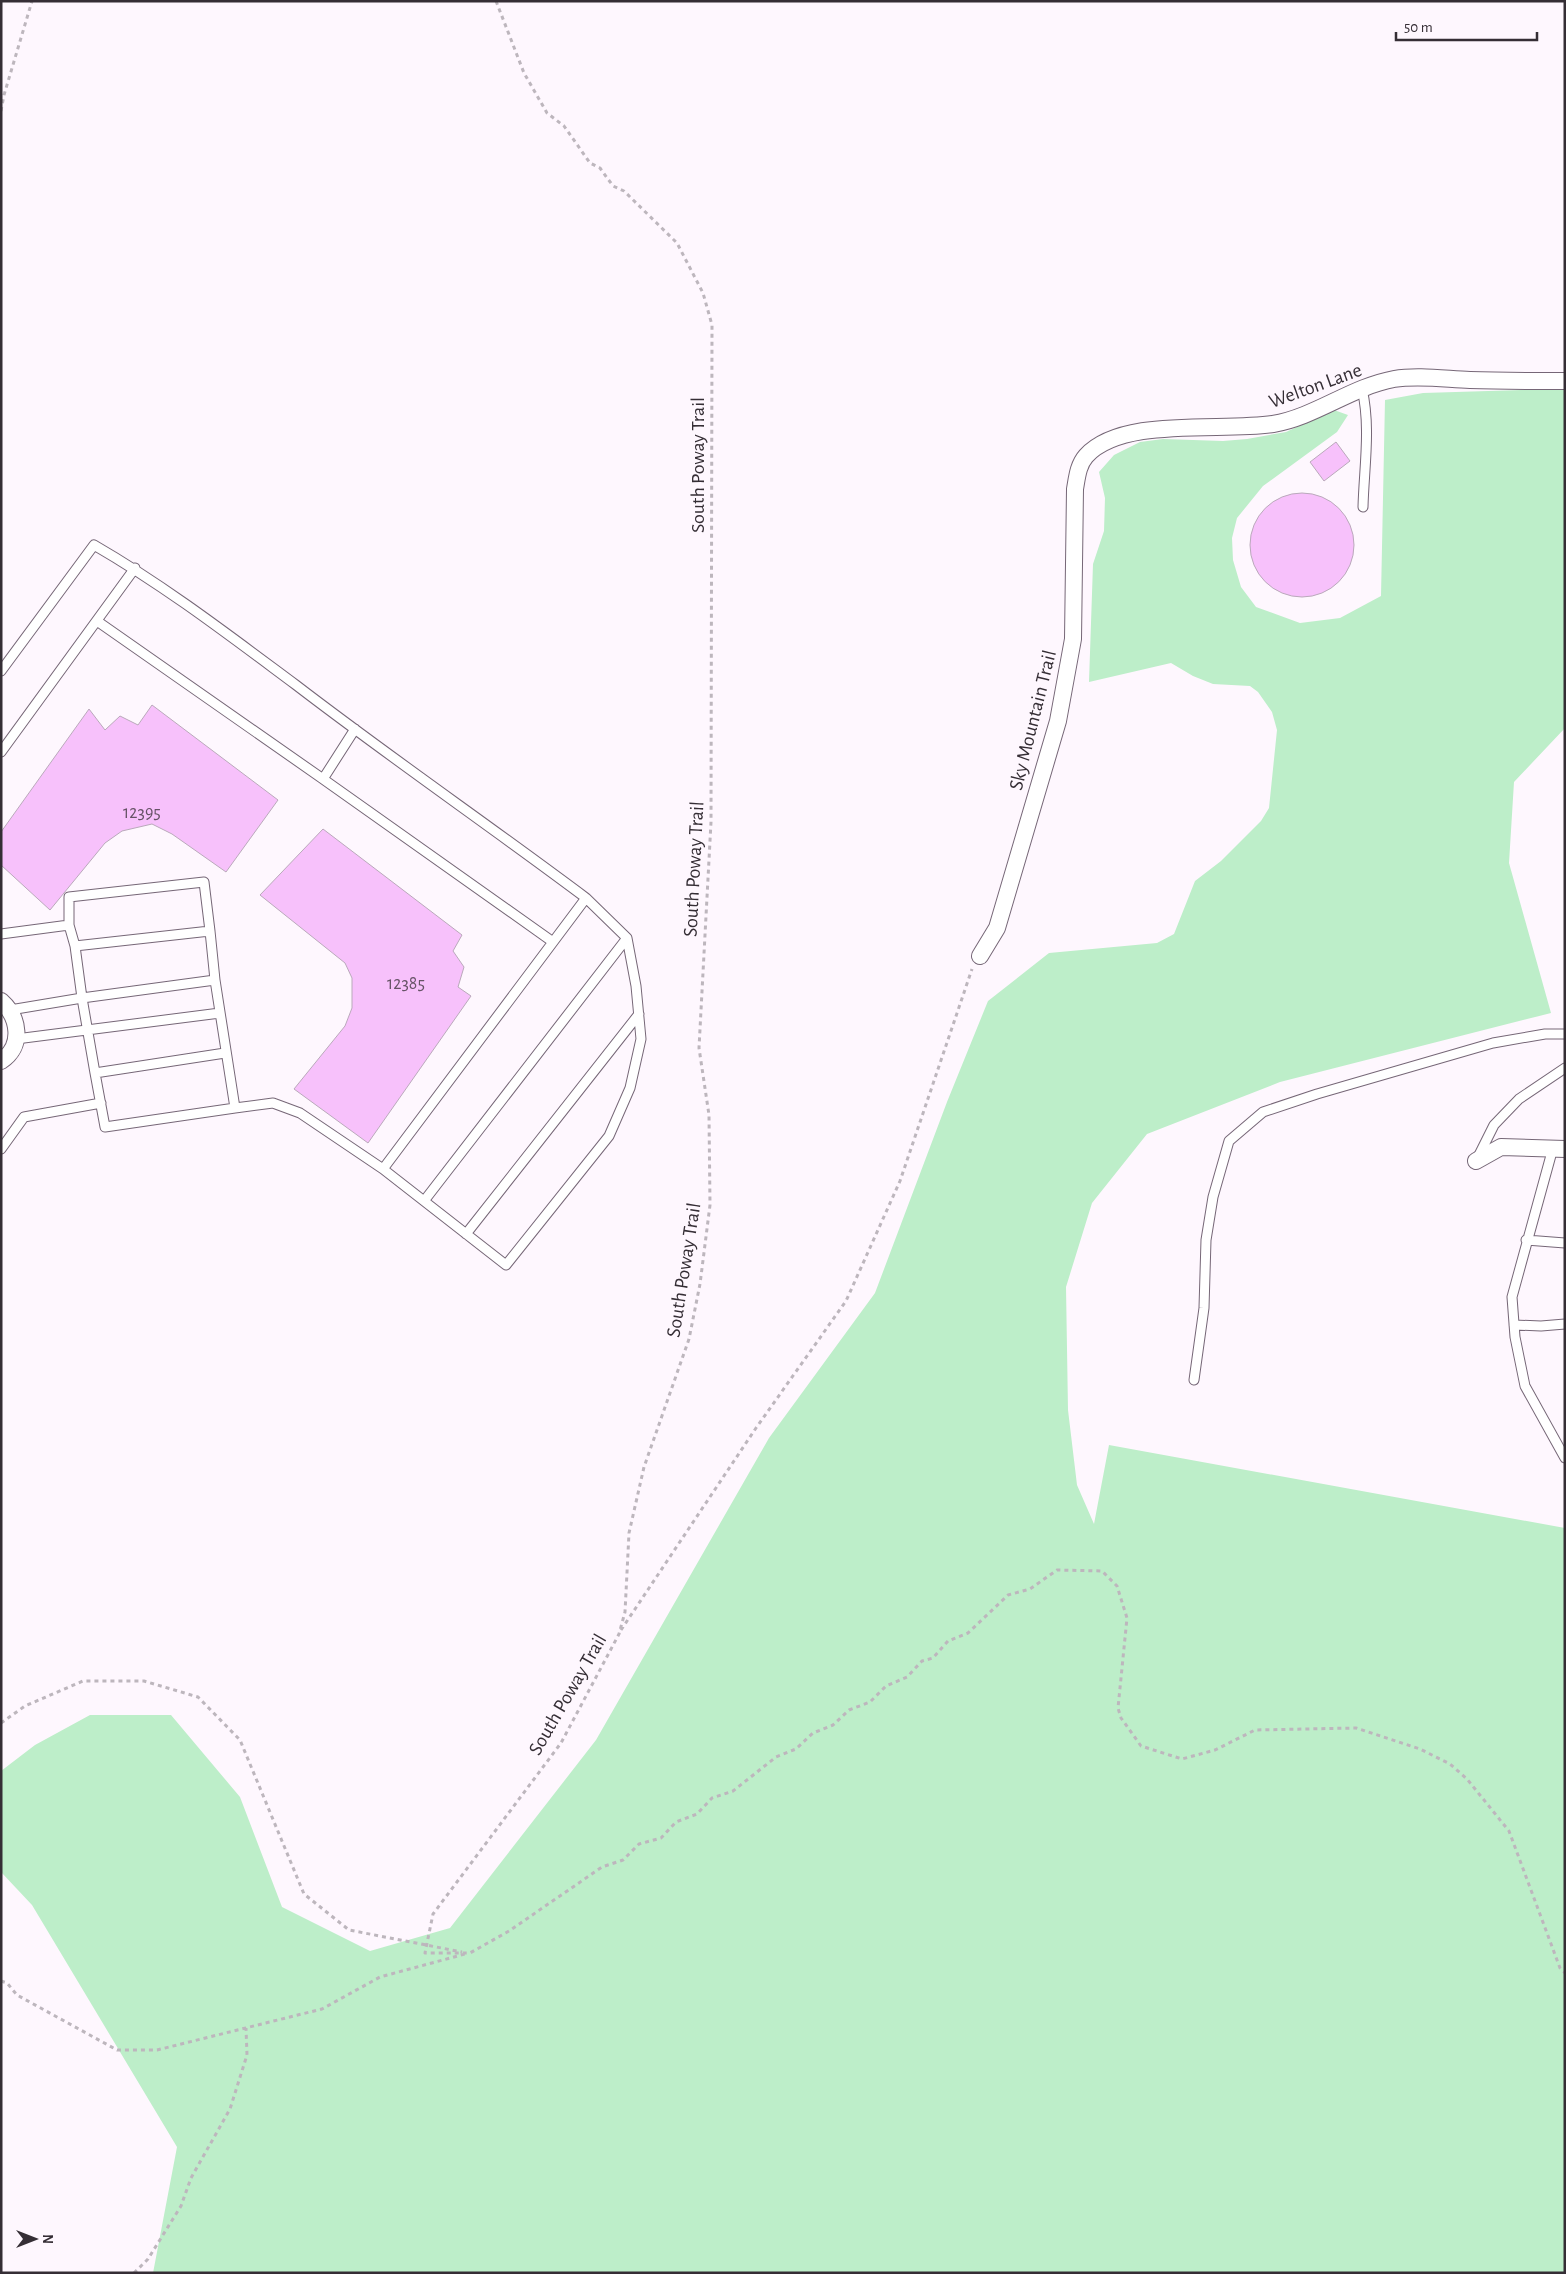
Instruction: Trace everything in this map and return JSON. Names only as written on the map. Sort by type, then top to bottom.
[{"type":"street","name":"Welton Lane","points":[[1086,456],[1103,444],[1125,434],[1170,428],[1232,428],[1275,424],[1299,416],[1362,389],[1394,380],[1565,381]]},
{"type":"street","name":"Sky Mountain Trail","points":[[976,962],[997,928],[1058,721],[1074,639],[1075,488],[1080,467],[1086,456]]},
{"type":"street","points":[[1,1061],[12,1050],[16,1039],[15,1019],[6,1005]]},
{"type":"street","points":[[1476,1161],[1501,1147],[1559,1148]]},
{"type":"lane","points":[[1362,389],[1366,406],[1367,427],[1364,507]]},
{"type":"lane","points":[[1,671],[94,545],[135,568],[240,642],[355,729],[586,898],[627,938],[636,986],[641,1039],[630,1088],[609,1136],[506,1265],[383,1169],[300,1113],[273,1104],[106,1127],[82,998],[76,946],[69,925],[69,897],[204,882],[234,1108]]},
{"type":"lane","points":[[1,752],[135,568]]},
{"type":"lane","points":[[97,620],[553,942]]},
{"type":"lane","points":[[323,779],[355,729]]},
{"type":"lane","points":[[383,1169],[586,898]]},
{"type":"lane","points":[[1,934],[69,925]]},
{"type":"lane","points":[[76,946],[210,931]]},
{"type":"lane","points":[[424,1202],[627,938]]},
{"type":"lane","points":[[6,1005],[82,998],[216,980]]},
{"type":"lane","points":[[16,1039],[220,1013]]},
{"type":"lane","points":[[466,1234],[638,1014]]},
{"type":"lane","points":[[1194,1380],[1204,1308],[1207,1231],[1212,1197],[1229,1141],[1263,1112],[1317,1094],[1493,1043],[1545,1034],[1565,1034]]},
{"type":"lane","points":[[95,1073],[226,1053]]},
{"type":"lane","points":[[1476,1161],[1494,1124],[1519,1099],[1565,1068]]},
{"type":"lane","points":[[1,1149],[24,1117],[101,1103]]},
{"type":"lane","points":[[1559,1148],[1526,1240],[1512,1297],[1514,1325],[1525,1386],[1565,1458]]},
{"type":"lane","points":[[1526,1240],[1565,1243]]},
{"type":"lane","points":[[1514,1325],[1541,1326],[1565,1324]]},
{"type":"path","points":[[1,111],[32,1]]},
{"type":"path","name":"South Poway Trail","points":[[427,1945],[433,1914],[561,1743],[618,1634],[625,1612],[629,1533],[644,1466],[690,1339],[700,1284],[710,1205],[708,1115],[698,1048],[711,822],[712,325],[703,292],[677,243],[624,191],[613,186],[600,168],[590,163],[564,126],[547,113],[524,73],[496,1]]},
{"type":"path","points":[[618,1634],[756,1428],[846,1301],[900,1181],[976,962]]},
{"type":"path","points":[[1,1982],[7,1983],[17,1995],[117,2050],[157,2050],[322,2009],[380,1977],[470,1953],[510,1931],[602,1867],[623,1860],[639,1844],[661,1838],[676,1822],[697,1814],[712,1798],[733,1791],[776,1757],[796,1749],[813,1733],[833,1726],[850,1710],[870,1702],[886,1686],[907,1677],[922,1661],[933,1658],[948,1641],[968,1633],[1008,1594],[1030,1589],[1057,1570],[1102,1571],[1117,1586],[1127,1618],[1118,1708],[1121,1718],[1141,1746],[1182,1760],[1215,1750],[1255,1730],[1356,1728],[1420,1750],[1450,1764],[1468,1779],[1509,1831],[1560,1968],[1565,1973]]},
{"type":"path","points":[[1,1723],[24,1706],[83,1681],[144,1681],[198,1697],[240,1740],[304,1894],[349,1930],[470,1953]]},
{"type":"path","points":[[427,1945],[425,1953],[470,1953]]},
{"type":"path","points":[[134,2273],[148,2259],[181,2206],[191,2178],[230,2109],[247,2055],[246,2028]]},
{"type":"green space","points":[[1565,390],[1565,728],[1514,782],[1509,863],[1551,1013],[1280,1082],[1147,1134],[1092,1203],[1066,1287],[1068,1410],[1077,1485],[1094,1524],[1109,1445],[1565,1528],[1565,2273],[153,2273],[177,2147],[32,1905],[1,1872],[1,1771],[35,1745],[90,1715],[171,1715],[240,1797],[282,1907],[370,1951],[450,1928],[596,1740],[769,1438],[875,1293],[947,1102],[988,1001],[1049,953],[1157,943],[1174,934],[1195,881],[1221,861],[1261,821],[1269,808],[1277,730],[1272,712],[1258,692],[1250,686],[1213,684],[1193,676],[1171,663],[1089,682],[1093,564],[1104,531],[1105,498],[1099,472],[1114,455],[1140,442],[1163,439],[1223,441],[1247,439],[1286,432],[1334,410],[1348,415],[1337,432],[1263,486],[1237,518],[1232,538],[1233,560],[1241,587],[1256,607],[1300,623],[1340,618],[1381,596],[1385,400],[1423,393]]},
{"type":"building","points":[[1336,442],[1350,461],[1324,481],[1310,462]]},
{"type":"building","points":[[1302,493],[1322,497],[1331,501],[1339,508],[1346,516],[1350,525],[1354,545],[1350,565],[1346,574],[1339,582],[1331,589],[1322,593],[1302,597],[1282,593],[1273,589],[1265,582],[1258,574],[1254,565],[1250,545],[1254,525],[1258,516],[1265,508],[1273,501],[1282,497]]},
{"type":"building","points":[[152,705],[278,800],[226,872],[172,834],[152,824],[122,831],[105,843],[50,910],[1,865],[1,832],[89,709],[105,730],[120,716],[138,725]]},
{"type":"building","points":[[323,829],[462,935],[453,951],[464,967],[458,987],[471,996],[368,1143],[294,1089],[345,1026],[352,1008],[352,978],[345,963],[260,895]]}]
